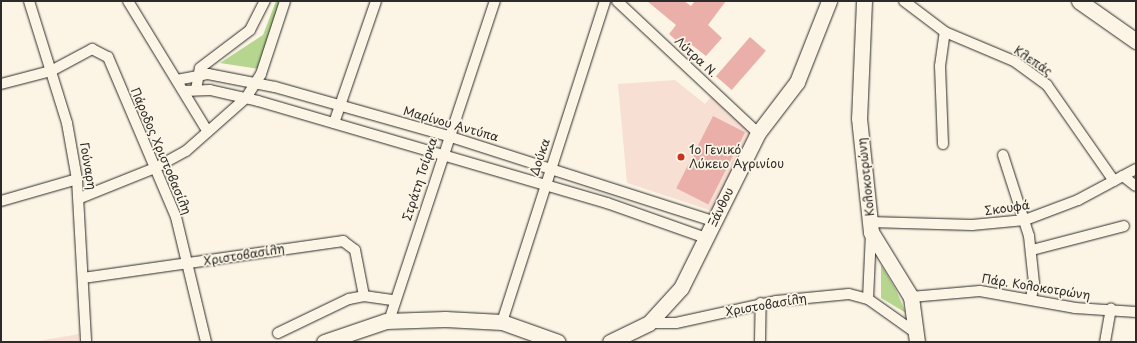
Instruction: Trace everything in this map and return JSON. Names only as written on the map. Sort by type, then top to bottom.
[{"type":"main road","name":"Ξάνθου","points":[[649,323],[681,288],[758,132],[797,82],[829,1]]},
{"type":"main road","name":"Κολοκοτρώνη","points":[[864,1],[859,118],[871,227],[911,297],[917,338]]},
{"type":"main road","points":[[1079,1],[1136,41]]},
{"type":"main road","points":[[324,342],[389,320],[502,322],[558,342]]},
{"type":"main road","name":"Χριστοβασίλη","points":[[610,342],[649,323]]},
{"type":"street","name":"Γούναρη","points":[[29,1],[67,123],[77,179],[80,198],[82,278],[86,342]]},
{"type":"street","points":[[128,1],[178,80],[208,132]]},
{"type":"street","points":[[196,90],[196,75],[206,61],[252,28],[265,1]]},
{"type":"street","points":[[80,198],[155,168],[186,151],[246,98],[257,84],[285,1]]},
{"type":"street","points":[[334,123],[376,1]]},
{"type":"street","name":"Στράτη Τσίρκα","points":[[389,320],[394,300],[441,156],[495,1]]},
{"type":"street","name":"Δούκα","points":[[502,322],[544,185],[551,168],[605,1]]},
{"type":"street","name":"Λύτρα Ν.","points":[[617,1],[758,132]]},
{"type":"street","name":"Κλεπάς","points":[[904,1],[945,32],[1014,61],[1047,85],[1114,181]]},
{"type":"street","points":[[943,144],[940,66],[945,32]]},
{"type":"street","name":"Πάροδος Χριστοβασίλη","points":[[51,71],[92,49],[103,52],[176,217],[206,342]]},
{"type":"street","points":[[1,84],[51,71]]},
{"type":"street","name":"Μαρίνου Αντύπα","points":[[178,80],[196,75],[257,84],[341,106],[448,136],[714,221]]},
{"type":"street","points":[[184,91],[196,90],[246,98],[621,208],[706,238]]},
{"type":"street","points":[[1003,155],[1025,220],[1032,250],[1034,283],[1031,298]]},
{"type":"street","name":"Σκουφά","points":[[871,227],[972,225],[1025,220],[1078,200],[1136,169]]},
{"type":"street","points":[[1123,176],[1136,186]]},
{"type":"street","points":[[1,201],[77,179]]},
{"type":"street","points":[[621,208],[626,192]]},
{"type":"street","points":[[1032,250],[1124,226]]},
{"type":"street","points":[[868,299],[871,227]]},
{"type":"street","name":"Χριστοβασίλη","points":[[82,278],[187,265],[343,241],[355,250],[364,296]]},
{"type":"street","name":"Πάρ. Κολοκοτρώνη","points":[[911,297],[965,291],[1031,298],[1075,308],[1111,309],[1136,312]]},
{"type":"street","name":"Χριστοβασίλη","points":[[649,323],[689,321],[761,304],[844,294],[868,299],[917,338]]},
{"type":"street","points":[[278,332],[333,305],[364,296],[394,300]]},
{"type":"street","points":[[760,342],[761,304]]},
{"type":"street","points":[[1104,342],[1111,309]]},
{"type":"shaded area","name":"1ο Γενικό Λύκειο Αγρινίου","points":[[675,80],[705,104],[711,97],[750,131],[712,211],[627,183],[618,84]]},
{"type":"shaded area","points":[[79,334],[79,342],[32,342]]},
{"type":"green space","points":[[276,1],[282,1],[259,69],[220,63],[263,35]]},
{"type":"green space","points":[[881,265],[896,290],[906,313],[881,298]]},
{"type":"building","points":[[647,1],[684,1],[691,6],[695,1],[726,1],[708,25],[722,38],[706,56],[692,45],[687,50],[669,34],[676,25]]},
{"type":"building","points":[[750,37],[766,51],[732,90],[716,76]]},
{"type":"building","points":[[713,116],[745,132],[708,205],[676,188]]},
{"type":"place","name":"1ο Γενικό Λύκειο Αγρινίου","points":[[681,157]]}]
